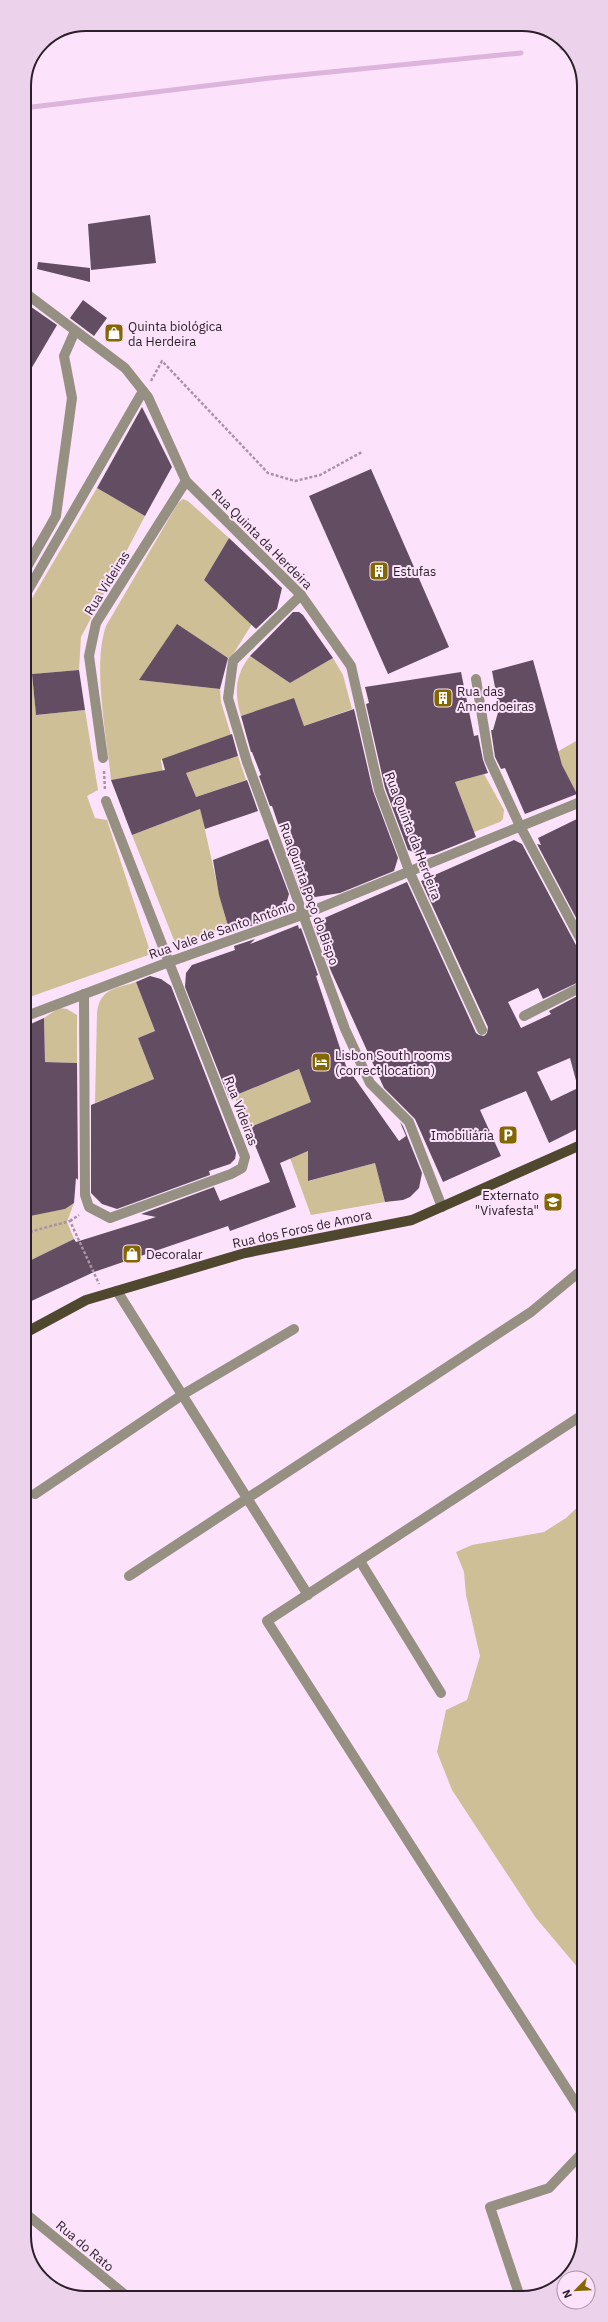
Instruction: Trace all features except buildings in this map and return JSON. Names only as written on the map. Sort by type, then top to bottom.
[{"type":"main road","name":"Rua dos Foros de Amora","points":[[31,1330],[86,1300],[245,1254],[412,1220],[577,1147]]},
{"type":"street","name":"Rua Quinta da Herdeira","points":[[31,297],[125,368],[146,387],[148,397],[186,481],[301,595],[350,666],[379,790],[410,873],[482,1030]]},
{"type":"street","points":[[31,560],[56,516],[72,398],[64,356],[75,331]]},
{"type":"street","points":[[31,585],[146,387]]},
{"type":"street","name":"Rua Videiras","points":[[103,758],[89,656],[96,623],[186,481]]},
{"type":"street","name":"Rua Quinta Poço do Bispo","points":[[301,595],[233,661],[228,698],[247,762],[302,916],[345,1029],[370,1083],[409,1122],[442,1206]]},
{"type":"street","points":[[476,679],[488,759],[520,826],[577,933]]},
{"type":"street","name":"Rua Videiras","points":[[84,994],[85,1195],[89,1207],[110,1218],[231,1174],[242,1168],[245,1157],[106,801]]},
{"type":"street","name":"Rua Vale de Santo António","points":[[31,1014],[169,962],[302,916],[577,803]]},
{"type":"street","points":[[524,1016],[577,989]]},
{"type":"street","points":[[129,1576],[531,1312],[577,1274]]},
{"type":"street","points":[[117,1291],[308,1595]]},
{"type":"street","points":[[35,1494],[182,1395],[294,1328]]},
{"type":"street","points":[[577,1419],[267,1621],[577,2105]]},
{"type":"street","points":[[360,1560],[441,1693]]},
{"type":"street","points":[[518,2291],[490,2206],[549,2188],[577,2158]]},
{"type":"street","name":"Rua do Rato","points":[[31,2218],[120,2291]]},
{"type":"path","points":[[146,387],[162,361],[268,473],[296,481],[320,476],[362,452]]},
{"type":"path","points":[[103,758],[106,801]]},
{"type":"path","points":[[31,1231],[70,1222],[104,1295]]},
{"type":"shaded area","points":[[97,488],[145,516],[81,637],[79,670],[32,674],[36,715],[85,710],[98,790],[87,796],[95,818],[107,820],[151,954],[31,997],[31,600]]},
{"type":"shaded area","points":[[183,499],[188,501],[229,538],[204,580],[252,624],[230,659],[177,625],[140,680],[220,689],[221,702],[231,735],[161,760],[163,771],[111,780],[100,681],[102,642],[106,626],[178,503]]},
{"type":"shaded area","points":[[250,656],[290,683],[333,658],[343,675],[352,709],[304,726],[294,699],[241,716],[237,700],[237,684],[241,670]]},
{"type":"shaded area","points":[[577,740],[577,794],[561,765],[557,752]]},
{"type":"shaded area","points":[[238,756],[246,780],[196,797],[182,774]]},
{"type":"shaded area","points":[[484,774],[504,810],[503,819],[500,822],[474,832],[455,782]]},
{"type":"shaded area","points":[[200,809],[228,927],[176,945],[132,835]]},
{"type":"shaded area","points":[[136,982],[155,1031],[138,1038],[154,1079],[95,1103],[97,1013],[101,999],[105,994],[115,988]]},
{"type":"shaded area","points":[[59,1008],[67,1009],[77,1015],[77,1063],[45,1062],[44,1018]]},
{"type":"shaded area","points":[[299,1069],[311,1102],[248,1128],[234,1096]]},
{"type":"shaded area","points":[[308,1151],[309,1181],[375,1163],[385,1202],[311,1215],[290,1158]]},
{"type":"shaded area","points":[[74,1203],[67,1222],[74,1239],[31,1260],[31,1215],[65,1209]]},
{"type":"shaded area","points":[[577,1508],[577,1967],[536,1918],[452,1790],[437,1752],[446,1710],[467,1700],[480,1656],[466,1595],[464,1572],[456,1552],[472,1545],[544,1532],[566,1518]]},
{"type":"waterway","points":[[31,107],[270,78],[521,53]]},
{"type":"place","name":"Quinta biológica da Herdeira","points":[[114,333]]},
{"type":"place","name":"Estufas","points":[[379,571]]},
{"type":"place","name":"Rua das Amendoeiras","points":[[443,698]]},
{"type":"place","name":"Lisbon South rooms (correct location)","points":[[321,1062]]},
{"type":"place","name":"Imobiliária","points":[[508,1135]]},
{"type":"place","name":"Externato \"Vivafesta\"","points":[[553,1202]]},
{"type":"place","name":"Decoralar","points":[[132,1254]]}]
